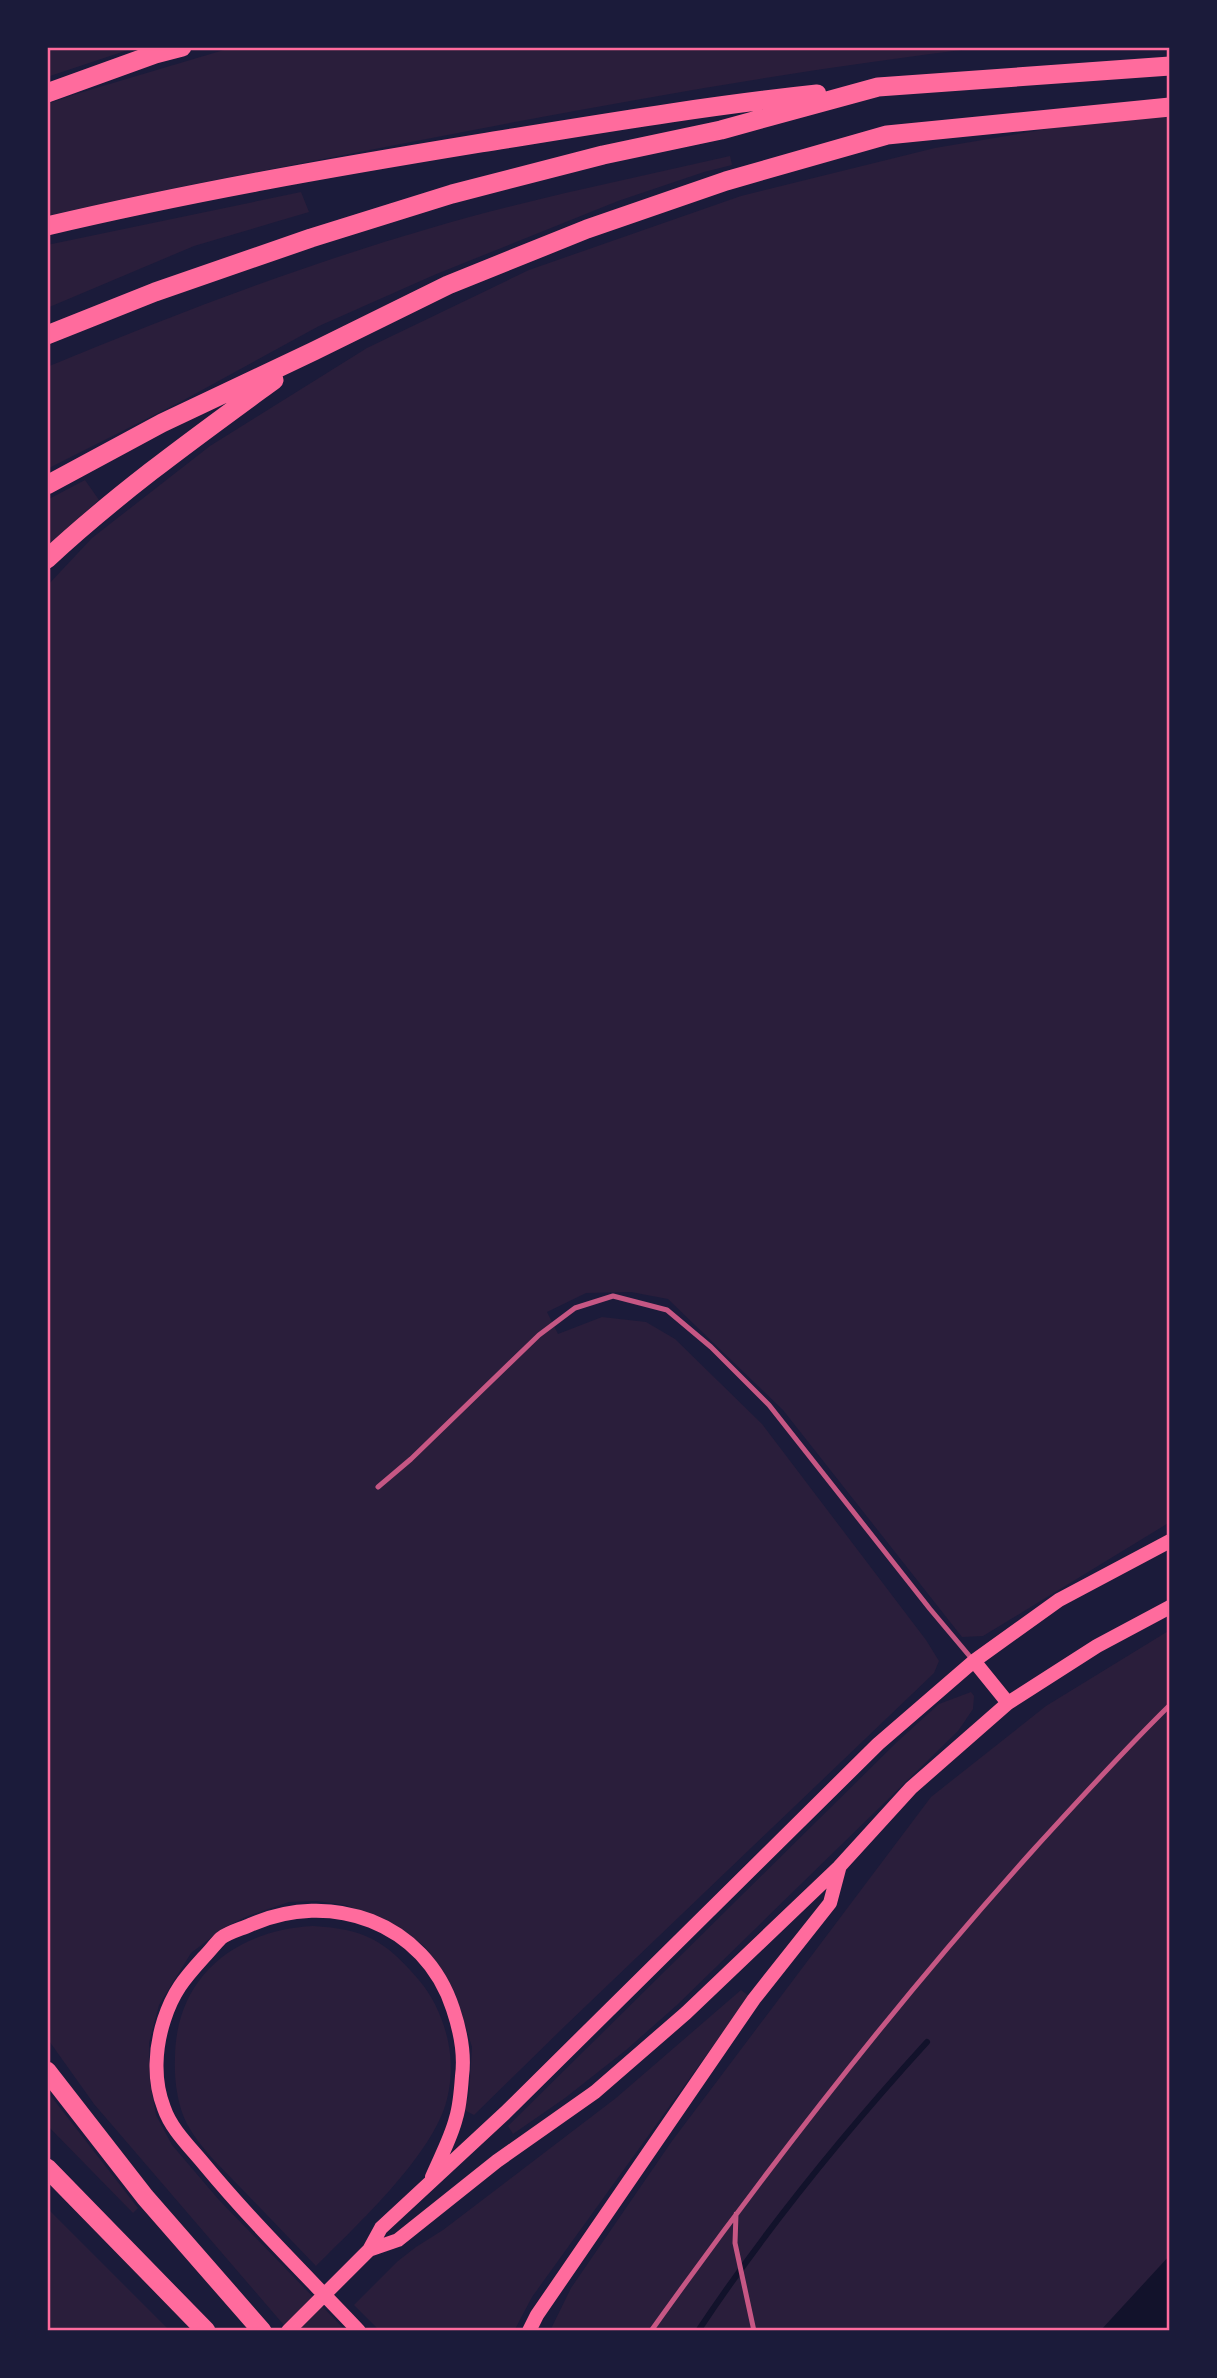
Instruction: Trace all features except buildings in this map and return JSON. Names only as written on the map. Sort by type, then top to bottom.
[{"type":"highway","points":[[47,93],[182,47]]},
{"type":"highway","points":[[47,226],[128,207],[297,174],[713,105],[878,87],[1170,66]]},
{"type":"highway","points":[[47,335],[155,292],[311,238],[452,194],[603,155],[721,130],[878,87]]},
{"type":"highway","points":[[47,485],[162,423],[448,285],[587,229],[726,181],[887,135],[1170,107]]},
{"type":"highway","points":[[47,559],[101,510],[179,449],[314,351]]},
{"type":"highway","points":[[47,2071],[145,2197],[262,2331]]},
{"type":"highway","points":[[47,2168],[206,2331]]},
{"type":"main road","points":[[288,2331],[369,2250],[381,2228],[505,2113],[878,1744],[974,1661],[1059,1601],[1170,1542]]},
{"type":"main road","points":[[369,2250],[398,2240],[497,2161],[595,2092],[686,2013],[839,1867],[911,1788],[1008,1703],[1097,1646],[1170,1606]]},
{"type":"main road","points":[[974,1661],[1008,1703]]},
{"type":"main road","points":[[529,2331],[537,2315],[667,2122],[754,1999],[830,1903],[839,1867]]},
{"type":"main road","points":[[359,2331],[239,2207],[178,2132],[164,2108],[156,2068],[159,2035],[171,1998],[182,1981],[222,1938],[268,1917],[300,1910],[352,1914],[379,1923],[426,1959],[438,1974],[449,1996],[460,2030],[463,2073],[457,2118],[430,2182]]},
{"type":"lane","points":[[378,1487],[411,1459],[539,1335],[575,1308],[613,1296],[667,1310],[711,1347],[769,1405],[974,1661]]},
{"type":"lane","points":[[651,2331],[736,2212],[864,2048],[988,1900],[1129,1745],[1170,1705]]},
{"type":"lane","points":[[736,2212],[735,2243],[754,2331]]},
{"type":"shaded area","points":[[47,47],[137,47],[47,77]]},
{"type":"shaded area","points":[[234,47],[986,47],[769,77],[626,102],[482,128],[47,216],[47,104]]},
{"type":"shaded area","points":[[1170,116],[1170,1522],[983,1636],[962,1637],[783,1410],[668,1299],[631,1292],[586,1293],[547,1312],[558,1334],[602,1317],[646,1322],[675,1339],[762,1424],[926,1640],[939,1661],[934,1673],[474,2115],[464,2110],[469,2095],[472,2047],[455,1993],[425,1947],[393,1924],[345,1905],[317,1901],[289,1902],[225,1927],[191,1953],[159,2005],[149,2043],[150,2082],[156,2115],[172,2145],[219,2200],[346,2331],[289,2331],[94,2104],[47,2038],[47,586],[92,538],[210,446],[367,348],[529,270],[741,196],[935,148],[1100,120]]},
{"type":"shaded area","points":[[730,156],[732,165],[618,201],[434,275],[319,326],[182,401],[47,469],[47,367],[237,292],[333,258],[505,208]]},
{"type":"shaded area","points":[[301,192],[309,212],[194,246],[47,308],[47,245]]},
{"type":"shaded area","points":[[85,480],[99,500],[47,546],[47,500]]},
{"type":"shaded area","points":[[1170,1630],[1170,2331],[550,2331],[571,2288],[672,2141],[931,1797],[1046,1706]]},
{"type":"shaded area","points":[[971,1692],[974,1696],[973,1709],[958,1731],[677,2005],[565,2098],[513,2134],[508,2126],[897,1742],[939,1704]]},
{"type":"shaded area","points":[[313,1926],[346,1930],[372,1939],[406,1966],[433,2000],[440,2016],[448,2041],[451,2070],[447,2099],[427,2143],[392,2188],[316,2266],[198,2141],[181,2108],[175,2065],[178,2028],[186,2003],[199,1981],[216,1963],[236,1948],[259,1937],[285,1929]]},
{"type":"shaded area","points":[[741,1990],[749,1996],[532,2297],[514,2331],[380,2331],[354,2305],[398,2261],[443,2230],[616,2098]]},
{"type":"shaded area","points":[[47,2091],[138,2208],[133,2213],[47,2125]]},
{"type":"shaded area","points":[[47,2208],[170,2331],[47,2331]]},
{"type":"shaded area","points":[[1170,2255],[1170,2331],[1100,2331]]},
{"type":"waterway","points":[[698,2331],[807,2182],[927,2042]]}]
